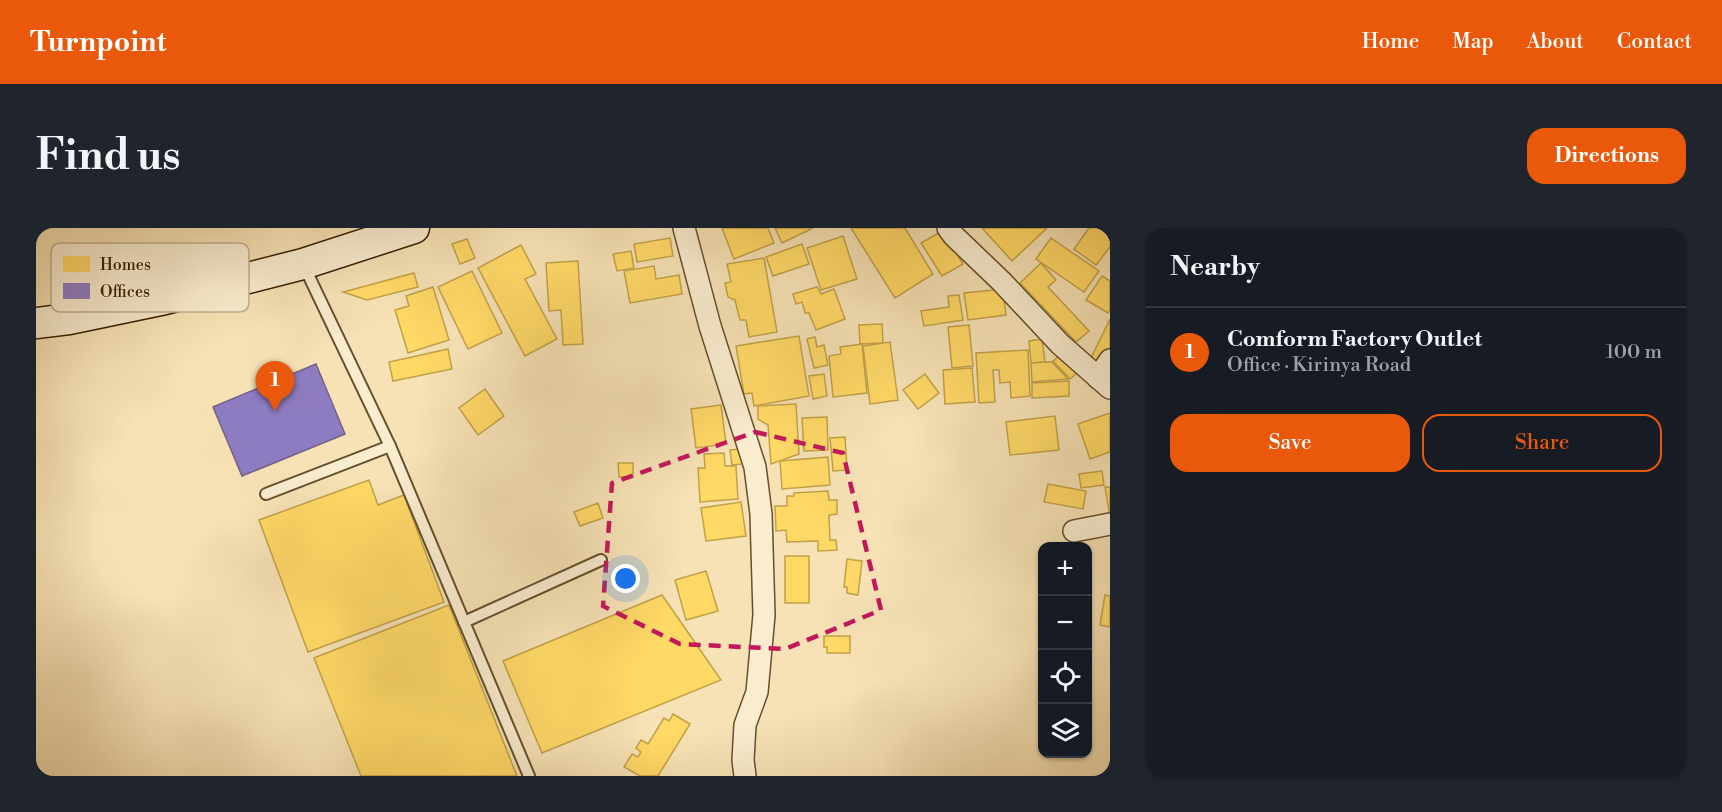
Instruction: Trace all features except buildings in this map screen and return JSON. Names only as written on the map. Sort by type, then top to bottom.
[{"type":"main road","points":[[249,277],[303,264],[414,228]]},
{"type":"main road","points":[[36,323],[102,312]]},
{"type":"street","points":[[684,228],[710,326],[755,467],[761,514],[764,615],[757,692],[746,725],[743,760],[745,776]]},
{"type":"street","points":[[948,228],[1059,344],[1104,383],[1110,360]]},
{"type":"street","points":[[1074,531],[1110,524]]},
{"type":"lane","points":[[303,264],[390,446],[529,776]]},
{"type":"lane","points":[[266,494],[390,446]]},
{"type":"lane","points":[[464,622],[601,560]]},
{"type":"highlighted area","points":[[755,432],[843,453],[881,610],[785,649],[680,644],[603,606],[612,483]]},
{"type":"place","name":"Comform Factory Outlet","points":[[275,411]]}]
